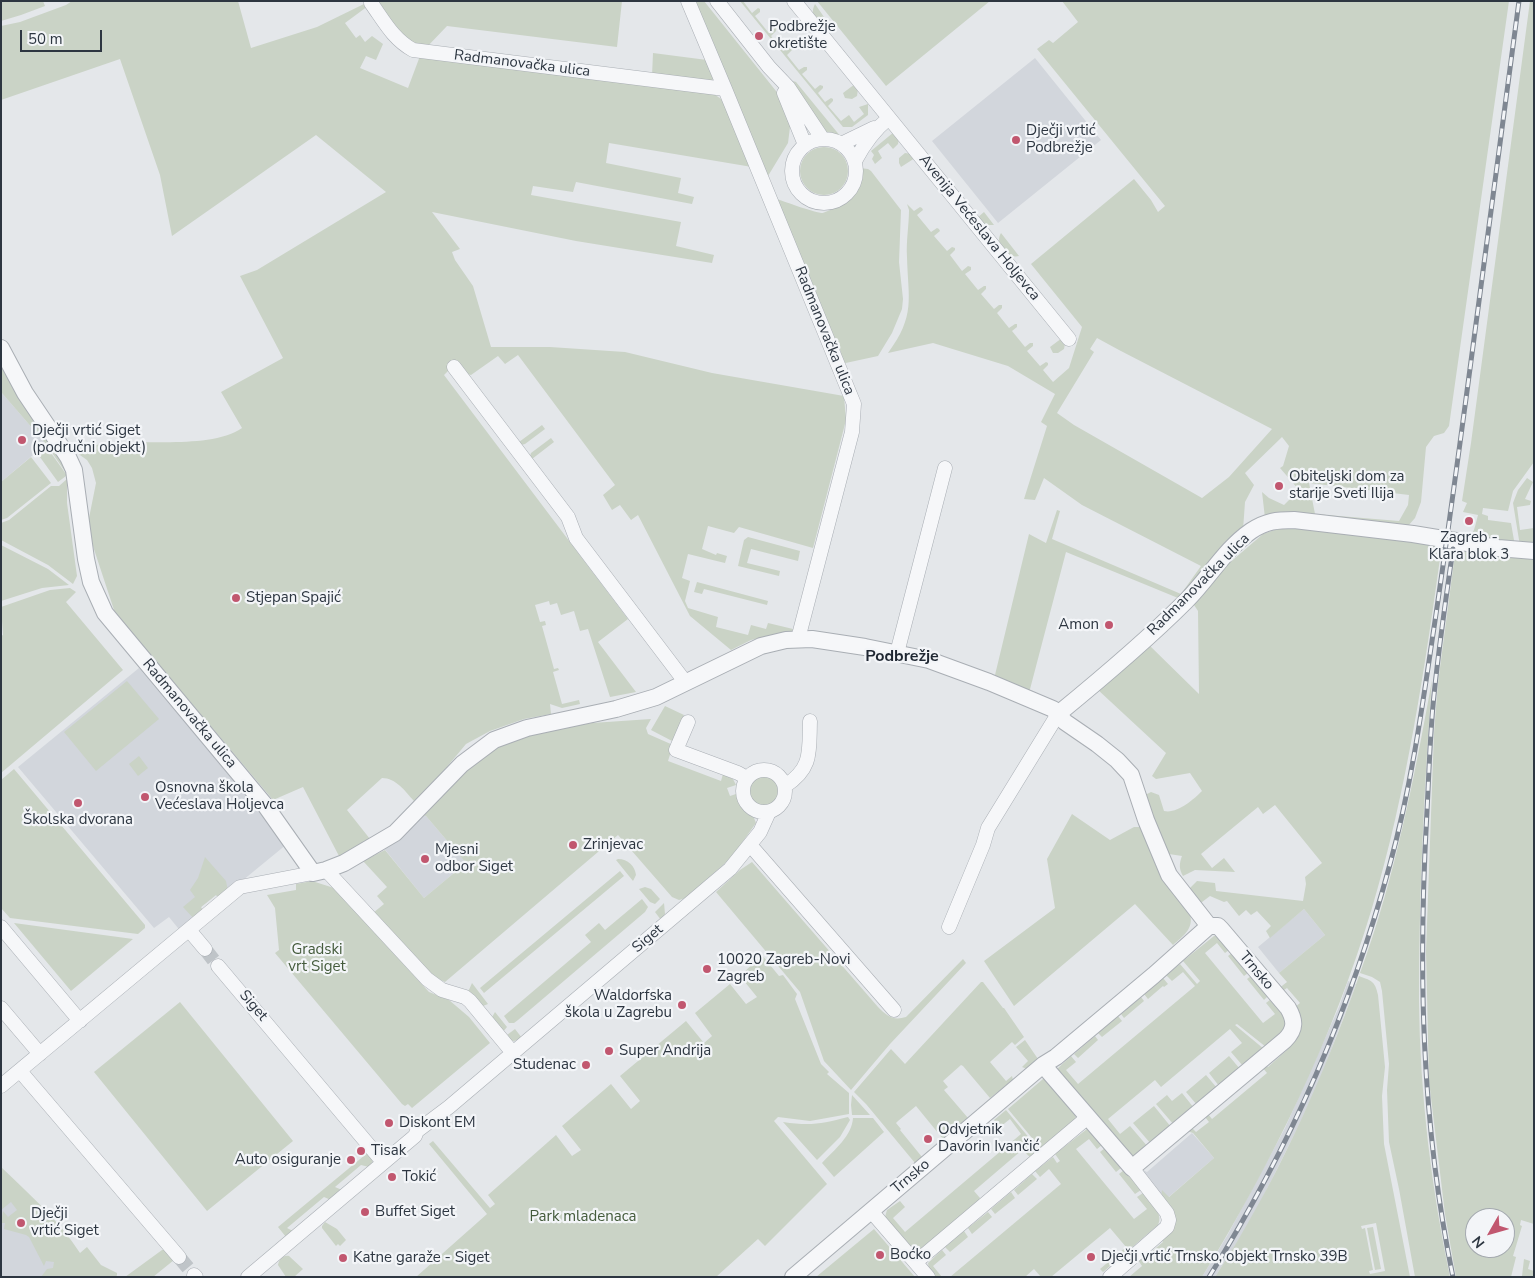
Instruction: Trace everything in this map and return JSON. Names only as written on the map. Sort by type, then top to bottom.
[{"type":"street","name":"Radmanovačka ulica","points":[[688,1],[854,404],[852,432],[798,638]]},
{"type":"street","points":[[717,1],[769,67],[788,87],[822,138]]},
{"type":"street","name":"Avenija Većeslava Holjevca","points":[[794,1],[884,121],[1069,339]]},
{"type":"street","name":"Radmanovačka ulica","points":[[371,3],[391,33],[413,50],[726,90]]},
{"type":"street","points":[[769,67],[784,92],[805,145]]},
{"type":"street","points":[[842,144],[884,121]]},
{"type":"street","points":[[855,161],[864,144],[884,121]]},
{"type":"street","points":[[822,138],[842,144],[850,151],[855,161],[856,172],[849,192],[841,199],[830,203],[814,202],[800,193],[794,184],[792,174],[793,163],[797,153],[805,145],[822,138]]},
{"type":"street","name":"Radmanovačka ulica","points":[[1,348],[24,393],[68,457],[74,470],[86,559],[91,582],[105,613],[319,871]]},
{"type":"street","points":[[454,367],[568,517],[576,538],[686,682]]},
{"type":"street","points":[[897,652],[945,468]]},
{"type":"street","name":"Radmanovačka ulica","points":[[949,927],[983,845],[988,828],[1058,714],[1112,669],[1188,599],[1232,548],[1252,531],[1275,520],[1294,520],[1454,540],[1498,548],[1534,551]]},
{"type":"street","points":[[1,1086],[236,890],[249,885],[319,871],[344,863],[384,841],[399,830],[462,764],[494,740],[527,728],[616,709],[656,696],[761,646],[798,638],[865,646],[929,660],[959,670],[1053,709],[1065,722],[1117,760],[1131,775],[1146,820],[1169,875],[1209,926]]},
{"type":"street","points":[[785,786],[796,779],[807,763],[810,721]]},
{"type":"street","points":[[688,722],[676,750],[747,778]]},
{"type":"street","points":[[769,770],[780,777],[785,786],[784,798],[781,804],[769,812],[756,810],[746,801],[743,788],[747,778],[755,772],[769,770]]},
{"type":"street","name":"Siget","points":[[248,1277],[415,1136],[416,1131],[433,1118],[436,1118],[730,869],[751,846],[769,812]]},
{"type":"street","points":[[751,846],[894,1010]]},
{"type":"street","points":[[319,871],[427,979],[442,990],[465,997],[470,1001],[513,1053]]},
{"type":"street","name":"Trnsko","points":[[793,1277],[1043,1065],[1056,1057],[1148,980],[1209,926],[1218,926],[1288,1008],[1294,1022],[1293,1030],[1285,1040],[1132,1168]]},
{"type":"street","points":[[1,927],[80,1021]]},
{"type":"street","points":[[190,930],[205,950]]},
{"type":"street","name":"Siget","points":[[218,966],[383,1162]]},
{"type":"street","points":[[1,1008],[40,1054]]},
{"type":"street","points":[[1043,1065],[1163,1206],[1169,1220],[1167,1227],[1110,1277]]},
{"type":"street","points":[[20,1071],[179,1257]]},
{"type":"street","points":[[916,1262],[1088,1117]]},
{"type":"street","points":[[871,1211],[928,1277]]},
{"type":"shaded area","name":"Dječji vrtić Podbrežje","points":[[1035,58],[1101,140],[998,223],[932,141]]},
{"type":"shaded area","name":"Dječji vrtić Siget (područni objekt)","points":[[1,392],[46,444],[1,482]]},
{"type":"shaded area","name":"Osnovna škola Većeslava Holjevca","points":[[139,668],[287,844],[220,899],[216,895],[201,907],[204,913],[182,933],[169,917],[154,928],[18,767]]},
{"type":"shaded area","points":[[422,815],[426,816],[466,863],[424,898],[383,847]]},
{"type":"shaded area","points":[[1304,909],[1325,935],[1279,973],[1258,947]]},
{"type":"shaded area","points":[[1348,981],[1356,984],[1319,1082],[1297,1129],[1253,1217],[1215,1277],[1202,1277],[1227,1236],[1285,1128],[1339,1007]]},
{"type":"shaded area","points":[[1192,1133],[1214,1158],[1164,1201],[1141,1169],[1147,1172]]},
{"type":"shaded area","name":"Dječji vrtić Siget","points":[[1,1177],[70,1257],[46,1277],[1,1277]]},
{"type":"green space","points":[[1,1],[43,1],[45,6],[1,21]]},
{"type":"green space","points":[[72,1],[238,1],[251,48],[317,27],[366,3],[368,6],[345,23],[356,38],[360,35],[365,42],[372,36],[383,44],[376,60],[366,56],[360,68],[408,88],[420,56],[714,94],[721,99],[727,107],[752,167],[609,143],[606,163],[681,178],[678,193],[694,197],[692,204],[576,182],[573,192],[533,186],[531,195],[681,222],[676,246],[714,255],[712,263],[576,241],[432,212],[460,249],[452,252],[455,260],[473,286],[491,347],[550,347],[625,352],[712,373],[844,396],[846,420],[813,548],[739,527],[734,533],[708,526],[702,549],[716,555],[717,553],[727,556],[725,563],[688,554],[682,578],[690,581],[685,601],[688,608],[718,617],[716,627],[748,635],[751,625],[766,629],[768,623],[793,629],[792,631],[751,640],[731,650],[690,616],[638,515],[631,520],[620,505],[612,510],[603,495],[615,485],[518,355],[505,364],[498,356],[471,375],[449,370],[444,375],[628,619],[598,642],[636,692],[610,697],[588,629],[580,631],[574,611],[561,615],[557,603],[550,605],[549,601],[535,605],[540,622],[545,621],[546,625],[542,626],[554,669],[558,668],[559,670],[553,672],[562,704],[579,700],[580,704],[562,708],[550,704],[551,714],[524,719],[490,731],[466,744],[436,780],[414,801],[404,789],[392,780],[382,778],[347,810],[370,839],[339,856],[303,787],[273,800],[115,613],[87,528],[96,483],[92,468],[87,460],[70,448],[124,442],[201,441],[230,434],[242,428],[221,392],[283,358],[240,276],[257,270],[386,192],[316,135],[172,236],[160,175],[120,59],[1,100],[1,26],[20,22]]},
{"type":"green space","points":[[374,1],[622,1],[617,47],[447,26],[426,48],[410,44]]},
{"type":"green space","points":[[695,1],[704,1],[792,111],[788,143],[768,176]]},
{"type":"green space","points":[[740,1],[743,1],[752,13],[758,8],[760,9],[760,12],[755,16],[768,32],[776,28],[776,31],[771,36],[783,51],[789,47],[792,48],[787,55],[799,70],[807,67],[807,70],[802,74],[815,89],[820,85],[823,86],[818,93],[825,102],[831,98],[833,99],[828,106],[841,121],[849,115],[854,122],[864,114],[859,107],[868,104],[868,115],[852,127],[843,127]]},
{"type":"green space","points":[[817,1],[990,1],[886,86]]},
{"type":"green space","points":[[1062,1],[1509,1],[1449,426],[1444,433],[1434,436],[1426,447],[1421,502],[1415,518],[1408,526],[1265,518],[1262,492],[1269,498],[1284,505],[1299,490],[1280,468],[1283,466],[1289,446],[1282,437],[1245,473],[1254,485],[1245,502],[1243,530],[1178,598],[1066,552],[1029,693],[995,679],[995,675],[1029,534],[1046,543],[1057,510],[1060,511],[1052,539],[1181,594],[1201,566],[1082,505],[1044,478],[1035,500],[1024,499],[1047,426],[1041,422],[1055,394],[1008,366],[933,343],[888,353],[897,340],[907,317],[909,296],[907,251],[909,210],[907,204],[914,211],[920,207],[922,208],[923,210],[917,215],[931,232],[937,228],[939,229],[940,231],[934,236],[947,251],[952,247],[955,248],[950,255],[962,271],[968,266],[971,267],[971,270],[965,274],[978,290],[986,286],[986,289],[981,294],[994,309],[1002,305],[1002,308],[997,313],[1009,328],[1017,324],[1017,327],[1012,331],[1025,347],[1033,343],[1033,346],[1027,351],[1040,366],[1046,362],[1048,363],[1043,370],[1053,382],[1069,368],[1082,327],[1031,264],[1134,179],[1158,212],[1165,206],[1037,49],[1049,40],[1053,43],[1078,22]],"holes":[[[1097,338],[1119,350],[1272,429],[1229,477],[1202,498],[1074,425],[1057,413],[1094,352],[1090,349]],[[1309,483],[1409,495],[1408,505],[1399,521],[1315,514]]]},
{"type":"green space","points":[[1530,1],[1534,1],[1534,462],[1513,491],[1508,511],[1483,508],[1482,514],[1488,516],[1488,520],[1511,523],[1515,546],[1473,540],[1474,535],[1472,534],[1478,515],[1463,512],[1467,503],[1462,501]]},
{"type":"green space","points":[[815,4],[824,17],[818,22],[813,14]]},
{"type":"green space","points":[[653,53],[707,60],[713,79],[710,82],[652,76]]},
{"type":"green space","points":[[793,81],[796,82],[841,137],[827,133],[806,106]]},
{"type":"green space","points":[[855,84],[858,89],[857,96],[852,99],[845,98],[843,93]]},
{"type":"green space","points":[[894,132],[899,138],[898,144],[893,149],[888,143],[878,151],[882,158],[875,164],[872,159],[874,155],[871,151]]},
{"type":"green space","points":[[824,147],[833,149],[841,154],[846,162],[848,171],[846,180],[841,188],[833,193],[824,195],[815,193],[807,188],[802,180],[800,171],[802,162],[807,154],[815,149]]},
{"type":"green space","points":[[905,153],[912,154],[915,158],[901,167],[899,158]]},
{"type":"green space","points":[[860,168],[871,171],[901,210],[899,262],[903,299],[902,309],[892,333],[878,356],[841,364],[841,352],[805,281],[777,199],[823,213],[837,207],[848,199],[858,182]]},
{"type":"green space","points":[[984,212],[994,225],[986,225],[977,218]]},
{"type":"green space","points":[[1001,233],[1019,256],[1010,255],[1003,250],[999,242]]},
{"type":"green space","points":[[1062,338],[1065,344],[1064,349],[1058,353],[1053,353],[1050,347]]},
{"type":"green space","points":[[1,356],[70,473],[58,482],[37,453],[46,446],[66,473],[46,444],[1,392]]},
{"type":"green space","points":[[542,425],[545,429],[521,445],[519,442]]},
{"type":"green space","points":[[551,438],[554,442],[532,459],[531,453]]},
{"type":"green space","points":[[31,457],[51,483],[7,518],[1,520],[1,482]]},
{"type":"green space","points":[[1527,478],[1533,482],[1525,499],[1531,501],[1530,505],[1517,507],[1520,530],[1534,528],[1534,547],[1520,546],[1513,503],[1518,490]]},
{"type":"green space","points":[[67,479],[67,503],[77,576],[73,584],[48,565],[1,540],[1,523],[9,520],[51,486],[59,486]]},
{"type":"green space","points":[[1289,525],[1442,544],[1422,682],[1405,773],[1372,908],[1339,1004],[1299,1098],[1253,1189],[1202,1277],[1129,1277],[1142,1266],[1138,1260],[1141,1257],[1143,1259],[1163,1242],[1161,1239],[1166,1234],[1161,1198],[1162,1190],[1169,1197],[1214,1158],[1193,1133],[1184,1130],[1192,1128],[1196,1132],[1209,1122],[1205,1117],[1208,1114],[1212,1119],[1267,1073],[1262,1067],[1266,1065],[1268,1067],[1288,1049],[1294,1008],[1300,1003],[1287,988],[1281,992],[1278,989],[1287,982],[1279,973],[1325,935],[1304,909],[1270,938],[1266,931],[1271,926],[1257,911],[1251,915],[1246,910],[1239,916],[1227,901],[1224,902],[1210,896],[1202,902],[1196,902],[1188,890],[1197,881],[1215,883],[1216,891],[1303,901],[1306,884],[1305,877],[1322,863],[1275,805],[1263,814],[1258,807],[1201,854],[1212,868],[1224,858],[1235,872],[1195,870],[1183,876],[1180,866],[1182,856],[1169,854],[1164,849],[1145,795],[1151,792],[1159,795],[1164,811],[1169,811],[1184,806],[1202,791],[1190,773],[1156,779],[1152,776],[1166,753],[1097,689],[1148,644],[1199,694],[1198,611],[1192,602],[1213,577],[1263,534]]},
{"type":"green space","points":[[748,537],[800,551],[798,561],[751,549],[747,563],[780,571],[779,576],[738,566],[744,540]]},
{"type":"green space","points":[[1,545],[48,569],[69,585],[42,588],[1,601]]},
{"type":"green space","points":[[1456,546],[1534,555],[1534,1224],[1521,1220],[1520,1225],[1522,1226],[1515,1249],[1515,1208],[1465,1208],[1465,1258],[1516,1257],[1511,1277],[1456,1277],[1445,1214],[1429,1081],[1426,951],[1434,733],[1438,683]]},
{"type":"green space","points":[[697,582],[768,601],[767,605],[704,589],[702,594],[694,592]]},
{"type":"green space","points":[[70,588],[76,592],[66,602],[123,670],[1,773],[1,636],[3,635],[1,607],[50,590]]},
{"type":"green space","points":[[1432,680],[1421,881],[1420,1037],[1424,1106],[1432,1175],[1450,1277],[1415,1277],[1389,1142],[1387,1090],[1389,1064],[1382,991],[1380,982],[1360,973],[1393,865],[1411,791]]},
{"type":"green space","points":[[127,681],[159,719],[96,771],[64,732]]},
{"type":"green space","points":[[665,706],[684,715],[674,742],[651,730]]},
{"type":"green space","points":[[651,719],[646,728],[648,734],[673,745],[668,761],[721,781],[723,774],[733,779],[736,785],[727,788],[730,796],[736,794],[741,807],[754,818],[756,823],[731,858],[686,898],[679,900],[672,897],[618,835],[445,982],[426,970],[407,952],[373,913],[384,904],[377,896],[387,887],[363,861],[385,850],[424,898],[466,863],[426,816],[422,815],[467,767],[499,744],[536,733],[592,723]]},
{"type":"green space","points":[[139,756],[148,768],[138,776],[129,764]]},
{"type":"green space","points":[[14,769],[145,925],[145,928],[138,934],[10,918],[1,908],[1,780]]},
{"type":"green space","points":[[764,776],[774,781],[779,791],[774,801],[764,806],[754,801],[749,791],[754,781]]},
{"type":"green space","points":[[1072,814],[1110,840],[1134,827],[1140,827],[1190,914],[1189,928],[1173,945],[1135,904],[1014,1006],[984,961],[1055,908],[1047,859]]},
{"type":"green space","points":[[205,857],[226,881],[228,891],[220,899],[216,895],[201,907],[204,913],[196,921],[183,907],[195,897],[190,890],[198,878]]},
{"type":"green space","points":[[616,860],[625,860],[633,866],[636,875],[633,881]]},
{"type":"green space","points":[[752,862],[878,1007],[890,1017],[906,1017],[963,959],[966,963],[890,1044],[851,1090],[824,1061],[800,992],[716,892],[740,870]]},
{"type":"green space","points":[[620,871],[624,876],[484,993],[480,988]]},
{"type":"green space","name":"Gradski vrt Siget","points":[[312,881],[334,888],[429,992],[449,1000],[469,1017],[490,1043],[412,1108],[408,1104],[405,1106],[402,1104],[275,953],[279,950],[275,908],[267,895],[296,890],[296,884]]},
{"type":"green space","points":[[645,887],[651,889],[660,899],[655,904],[650,902],[639,889]]},
{"type":"green space","points":[[642,899],[648,907],[645,912],[518,1020],[514,1023],[509,1023],[504,1016],[591,942],[585,935],[599,923],[605,930]]},
{"type":"green space","points":[[664,903],[665,914],[661,920],[655,912]]},
{"type":"green space","points":[[14,923],[133,939],[71,991]]},
{"type":"green space","points":[[1214,936],[1217,936],[1229,950],[1225,953],[1217,943],[1205,953],[1263,1023],[1275,1014],[1266,1003],[1271,999],[1284,1015],[1286,1025],[1282,1033],[1266,1047],[1237,1024],[1235,1025],[1264,1049],[1243,1066],[1231,1052],[1242,1043],[1230,1029],[1161,1087],[1155,1080],[1108,1119],[1120,1134],[1130,1126],[1148,1147],[1133,1159],[1057,1069],[1071,1056],[1076,1062],[1066,1070],[1078,1084],[1195,986],[1183,972],[1172,981],[1166,975],[1180,964],[1197,984],[1200,981],[1183,961]]},
{"type":"green space","points":[[1232,953],[1248,973],[1244,976],[1228,956]]},
{"type":"green space","name":"Park mladenaca","points":[[762,955],[779,976],[783,975],[797,994],[795,999],[821,1064],[829,1072],[827,1074],[849,1093],[849,1114],[810,1121],[778,1117],[774,1121],[827,1184],[765,1246],[758,1239],[716,1277],[416,1277],[487,1214],[429,1144],[433,1141],[490,1208],[495,1204],[488,1195],[556,1135],[572,1156],[581,1150],[562,1126],[611,1084],[631,1109],[640,1101],[620,1076],[686,1021],[704,1043],[712,1036],[695,1013],[730,984],[746,1004],[757,997],[740,976]]},
{"type":"green space","points":[[1251,976],[1268,996],[1264,1000],[1247,979]]},
{"type":"green space","points":[[1359,976],[1372,982],[1376,987],[1378,995],[1385,1067],[1382,1096],[1384,1144],[1410,1277],[1215,1277],[1278,1168],[1313,1093]],"holes":[[[1376,1223],[1385,1271],[1370,1274],[1369,1271],[1373,1270],[1365,1228],[1362,1229],[1361,1226]]]},
{"type":"green space","points":[[1163,978],[1168,984],[1148,999],[1144,994]]},
{"type":"green space","points":[[981,982],[1004,1008],[1024,1037],[1015,1045],[1012,1042],[990,1062],[1006,1081],[1012,1076],[1013,1080],[990,1098],[961,1065],[943,1081],[948,1087],[944,1090],[968,1118],[943,1139],[916,1106],[896,1123],[922,1157],[915,1163],[854,1092],[891,1049],[905,1064]]},
{"type":"green space","points":[[472,983],[488,1004],[483,1006],[468,992]]},
{"type":"green space","points":[[1141,997],[1144,1001],[1124,1018],[1121,1014]]},
{"type":"green space","points":[[180,1002],[293,1141],[207,1211],[94,1072]]},
{"type":"green space","points":[[495,1012],[507,1027],[502,1033],[491,1019]]},
{"type":"green space","points":[[1118,1016],[1122,1021],[1102,1037],[1098,1033]]},
{"type":"green space","points":[[515,1029],[522,1038],[514,1041],[509,1040],[507,1035]]},
{"type":"green space","points":[[1095,1036],[1098,1040],[1078,1058],[1074,1054]]},
{"type":"green space","points":[[1025,1040],[1038,1059],[1027,1069],[1022,1067],[1028,1061],[1016,1047]]},
{"type":"green space","points":[[1229,1056],[1240,1069],[1219,1086],[1209,1073]]},
{"type":"green space","points":[[1206,1075],[1217,1088],[1197,1105],[1186,1092]]},
{"type":"green space","points":[[1043,1079],[1075,1114],[1076,1118],[1042,1150],[1008,1109]]},
{"type":"green space","points":[[1182,1093],[1194,1108],[1174,1125],[1156,1104],[1167,1095],[1172,1101]]},
{"type":"green space","points":[[852,1095],[870,1115],[852,1115]]},
{"type":"green space","points":[[1154,1106],[1171,1127],[1151,1144],[1133,1123]]},
{"type":"green space","points":[[1006,1110],[1040,1151],[1033,1157],[1030,1157],[1022,1150],[974,1191],[980,1198],[978,1202],[918,1251],[913,1251],[885,1217],[887,1210],[900,1201],[905,1207],[893,1218],[905,1232],[1021,1134],[1010,1119],[1000,1127],[994,1120]]},
{"type":"green space","points":[[848,1117],[850,1120],[840,1137],[817,1160],[783,1122],[816,1124]]},
{"type":"green space","points":[[853,1118],[873,1118],[884,1132],[834,1177],[822,1163],[846,1137]]},
{"type":"green space","points":[[1087,1129],[1102,1145],[1097,1149],[1089,1139],[1076,1149],[1134,1219],[1147,1209],[1137,1197],[1143,1193],[1158,1212],[1158,1225],[1103,1272],[1100,1269],[1126,1247],[1110,1228],[1051,1277],[1041,1277],[1034,1269],[1025,1277],[950,1277],[1061,1184],[1049,1169],[1040,1177],[1035,1171],[1053,1157],[1057,1163],[1060,1161],[1055,1154]]},
{"type":"green space","points":[[1105,1148],[1121,1168],[1116,1172],[1100,1152]]},
{"type":"green space","points":[[371,1150],[374,1155],[369,1167],[361,1165],[335,1187],[342,1190],[331,1200],[324,1197],[287,1228],[293,1231],[286,1237],[278,1227]]},
{"type":"green space","points":[[1,1167],[53,1218],[80,1253],[87,1247],[101,1265],[117,1273],[116,1277],[41,1277],[47,1269],[53,1268],[54,1262],[46,1261],[44,1266],[29,1237],[4,1229],[5,1223],[1,1223],[3,1211],[8,1217],[17,1210],[11,1202],[1,1210]]},
{"type":"green space","points":[[1124,1170],[1141,1190],[1135,1194],[1119,1174]]},
{"type":"green space","points":[[1032,1174],[1037,1179],[1018,1195],[1014,1190]]},
{"type":"green space","points":[[1011,1192],[1015,1198],[995,1214],[991,1209]]},
{"type":"green space","points":[[988,1212],[992,1217],[972,1234],[968,1228]]},
{"type":"green space","points":[[325,1222],[337,1229],[346,1240],[340,1246],[338,1244],[336,1246],[322,1228]]},
{"type":"green space","points":[[1373,1227],[1381,1269],[1375,1270],[1367,1228]]},
{"type":"green space","points":[[874,1229],[915,1277],[816,1277]]},
{"type":"green space","points":[[964,1231],[968,1237],[950,1252],[945,1247]]},
{"type":"green space","points":[[165,1249],[174,1260],[153,1277],[125,1277],[162,1250]]},
{"type":"green space","points":[[942,1250],[946,1255],[933,1266],[942,1277],[935,1277],[929,1269],[928,1263]]},
{"type":"green space","points":[[289,1256],[303,1269],[294,1277],[286,1277],[278,1265],[282,1258]]},
{"type":"green space","points":[[1524,1259],[1530,1261],[1528,1269],[1534,1271],[1534,1277],[1522,1276]]},
{"type":"tunnel","points":[[205,949],[218,966]]},
{"type":"tunnel","points":[[179,1257],[194,1275]]},
{"type":"railway","points":[[1209,1277],[1266,1179],[1315,1077],[1357,972],[1397,837],[1424,697],[1519,1]]},
{"type":"railway","points":[[1453,549],[1440,640],[1433,709],[1424,870],[1423,929],[1423,987],[1428,1103],[1442,1219],[1453,1277]]},
{"type":"place","name":"Podbrežje okretište","points":[[759,36]]},
{"type":"place","name":"Dječji vrtić Podbrežje","points":[[1016,140]]},
{"type":"place","name":"Dječji vrtić Siget (područni objekt)","points":[[22,440]]},
{"type":"place","name":"Obiteljski dom za starije Sveti Ilija","points":[[1279,486]]},
{"type":"place","name":"Zagreb - Klara blok 3","points":[[1469,521]]},
{"type":"place","name":"Stjepan Spajić","points":[[236,598]]},
{"type":"place","name":"Amon","points":[[1109,625]]},
{"type":"place","name":"Osnovna škola Većeslava Holjevca","points":[[145,797]]},
{"type":"place","name":"Školska dvorana","points":[[78,803]]},
{"type":"place","name":"Zrinjevac","points":[[573,845]]},
{"type":"place","name":"Mjesni odbor Siget","points":[[425,859]]},
{"type":"place","name":"10020 Zagreb-Novi Zagreb","points":[[707,969]]},
{"type":"place","name":"Waldorfska škola u Zagrebu","points":[[682,1005]]},
{"type":"place","name":"Super Andrija","points":[[609,1051]]},
{"type":"place","name":"Studenac","points":[[586,1065]]},
{"type":"place","name":"Diskont EM","points":[[389,1123]]},
{"type":"place","name":"Odvjetnik Davorin Ivančić","points":[[928,1139]]},
{"type":"place","name":"Tisak","points":[[361,1151]]},
{"type":"place","name":"Auto osiguranje","points":[[351,1160]]},
{"type":"place","name":"Tokić","points":[[392,1177]]},
{"type":"place","name":"Buffet Siget","points":[[365,1212]]},
{"type":"place","name":"Dječji vrtić Siget","points":[[21,1223]]},
{"type":"place","name":"Boćko","points":[[880,1255]]},
{"type":"place","name":"Dječji vrtić Trnsko, objekt Trnsko 39B","points":[[1091,1257]]},
{"type":"place","name":"Katne garaže - Siget","points":[[343,1258]]},
{"type":"district","name":"Podbrežje","points":[[902,657]]}]
